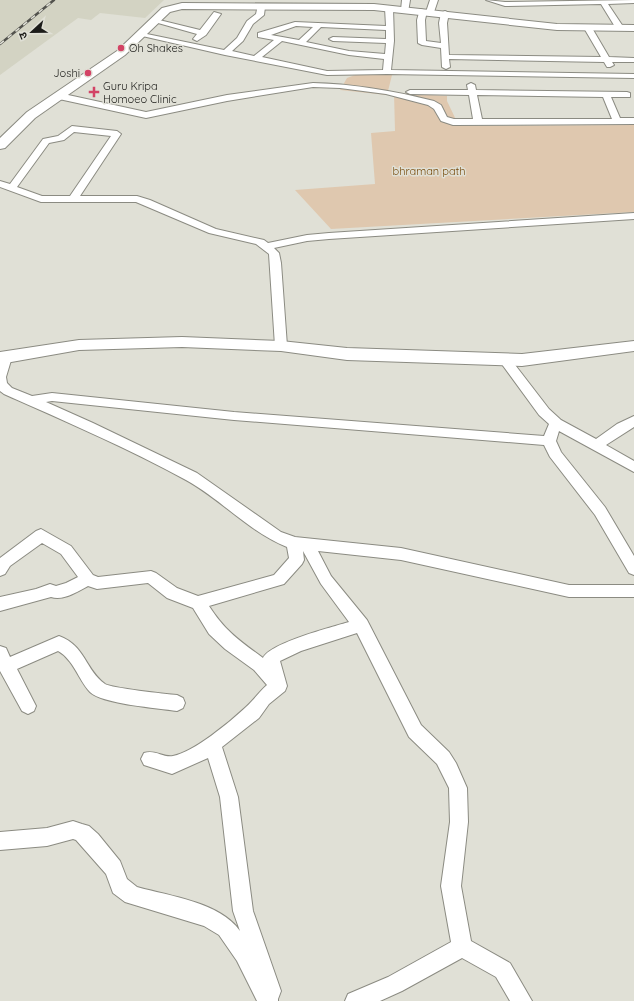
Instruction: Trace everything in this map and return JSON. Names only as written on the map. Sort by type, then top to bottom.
[{"type":"street","points":[[434,0],[426,11],[421,41],[424,44],[445,46]]},
{"type":"street","points":[[490,0],[500,4],[572,1],[634,1]]},
{"type":"street","points":[[603,2],[620,28]]},
{"type":"street","points":[[0,145],[31,114],[121,53],[142,35],[166,10],[175,4],[261,7],[389,8],[405,5],[426,11],[445,14],[556,27],[634,28]]},
{"type":"street","points":[[225,53],[245,31],[250,23],[260,16],[261,7]]},
{"type":"street","points":[[387,72],[387,57],[390,41],[389,8]]},
{"type":"street","points":[[192,45],[217,14]]},
{"type":"street","points":[[445,14],[443,23],[447,83]]},
{"type":"street","points":[[155,21],[202,33]]},
{"type":"street","points":[[262,36],[291,25],[390,28]]},
{"type":"street","points":[[301,43],[319,25]]},
{"type":"street","points":[[588,28],[624,88]]},
{"type":"street","points":[[245,31],[262,36],[349,54],[387,57]]},
{"type":"street","points":[[142,35],[327,73],[387,72],[447,83],[472,93],[606,95],[624,88],[634,76]]},
{"type":"street","points":[[421,35],[445,37]]},
{"type":"street","points":[[255,59],[280,39]]},
{"type":"street","points":[[334,39],[390,41]]},
{"type":"street","points":[[313,85],[349,54]]},
{"type":"street","points":[[445,57],[634,60]]},
{"type":"street","points":[[394,94],[417,92],[447,83],[470,73],[624,88]]},
{"type":"street","points":[[470,73],[472,93],[478,122]]},
{"type":"street","points":[[59,96],[146,115],[227,98],[313,85],[340,86],[394,94],[435,104],[444,119],[449,121],[634,121]]},
{"type":"street","points":[[606,95],[617,121]]},
{"type":"street","points":[[11,189],[46,141],[61,138],[72,128],[118,134],[73,199]]},
{"type":"street","points":[[0,184],[41,199],[137,199],[213,231],[260,242],[268,246],[274,253],[276,263],[281,346]]},
{"type":"street","points":[[268,246],[307,238],[329,236],[634,216]]},
{"type":"street","points":[[634,346],[522,360],[505,360],[347,354],[281,346],[182,342],[79,345],[3,357],[0,377],[1,385],[8,391],[93,429],[192,477],[276,536],[300,543],[401,554],[570,591],[634,591]]},
{"type":"street","points":[[505,360],[544,412],[556,423],[634,467]]},
{"type":"street","points":[[31,401],[52,397],[234,416],[549,441]]},
{"type":"street","points":[[596,446],[622,427],[634,421]]},
{"type":"street","points":[[556,423],[549,441],[555,454],[600,511],[634,569]]},
{"type":"street","points":[[0,570],[5,562],[41,535],[66,550],[88,579],[98,583],[151,577],[172,593],[198,603],[215,629],[231,644],[260,665],[279,686]]},
{"type":"street","points":[[198,603],[279,580],[297,560],[300,543]]},
{"type":"street","points":[[300,543],[326,580],[361,625],[415,731],[443,758],[450,769],[458,788],[459,822],[450,886],[462,947],[503,970],[522,1001]]},
{"type":"street","points":[[0,604],[50,590],[56,592],[69,589],[88,579]]},
{"type":"street","points":[[279,686],[271,658],[297,645],[361,625]]},
{"type":"street","points":[[28,706],[3,660],[59,643],[64,645],[75,656],[93,686],[102,692],[177,703]]},
{"type":"street","points":[[150,759],[172,765],[201,752],[253,712],[263,699],[279,686]]},
{"type":"street","points":[[212,744],[229,797],[243,912],[275,1001]]},
{"type":"street","points":[[0,841],[47,837],[73,830],[82,833],[91,840],[113,868],[120,886],[132,895],[209,917],[226,928],[244,954],[268,1001]]},
{"type":"street","points":[[356,1001],[395,984],[462,947]]},
{"type":"shaded area","points":[[0,0],[164,0],[145,18],[100,13],[91,20],[78,18],[0,75]]},
{"type":"green space","points":[[355,75],[392,75],[387,95],[340,90],[347,78]]},
{"type":"green space","name":"bhraman path","points":[[394,93],[447,96],[447,101],[459,126],[634,125],[634,212],[331,229],[295,190],[375,184],[371,133],[395,131]]},
{"type":"railway","points":[[0,44],[54,0]]},
{"type":"place","name":"Oh Shakes","points":[[121,48]]},
{"type":"place","name":"Joshi","points":[[88,73]]},
{"type":"place","name":"Guru Kripa Homoeo Clinic","points":[[94,92]]}]
